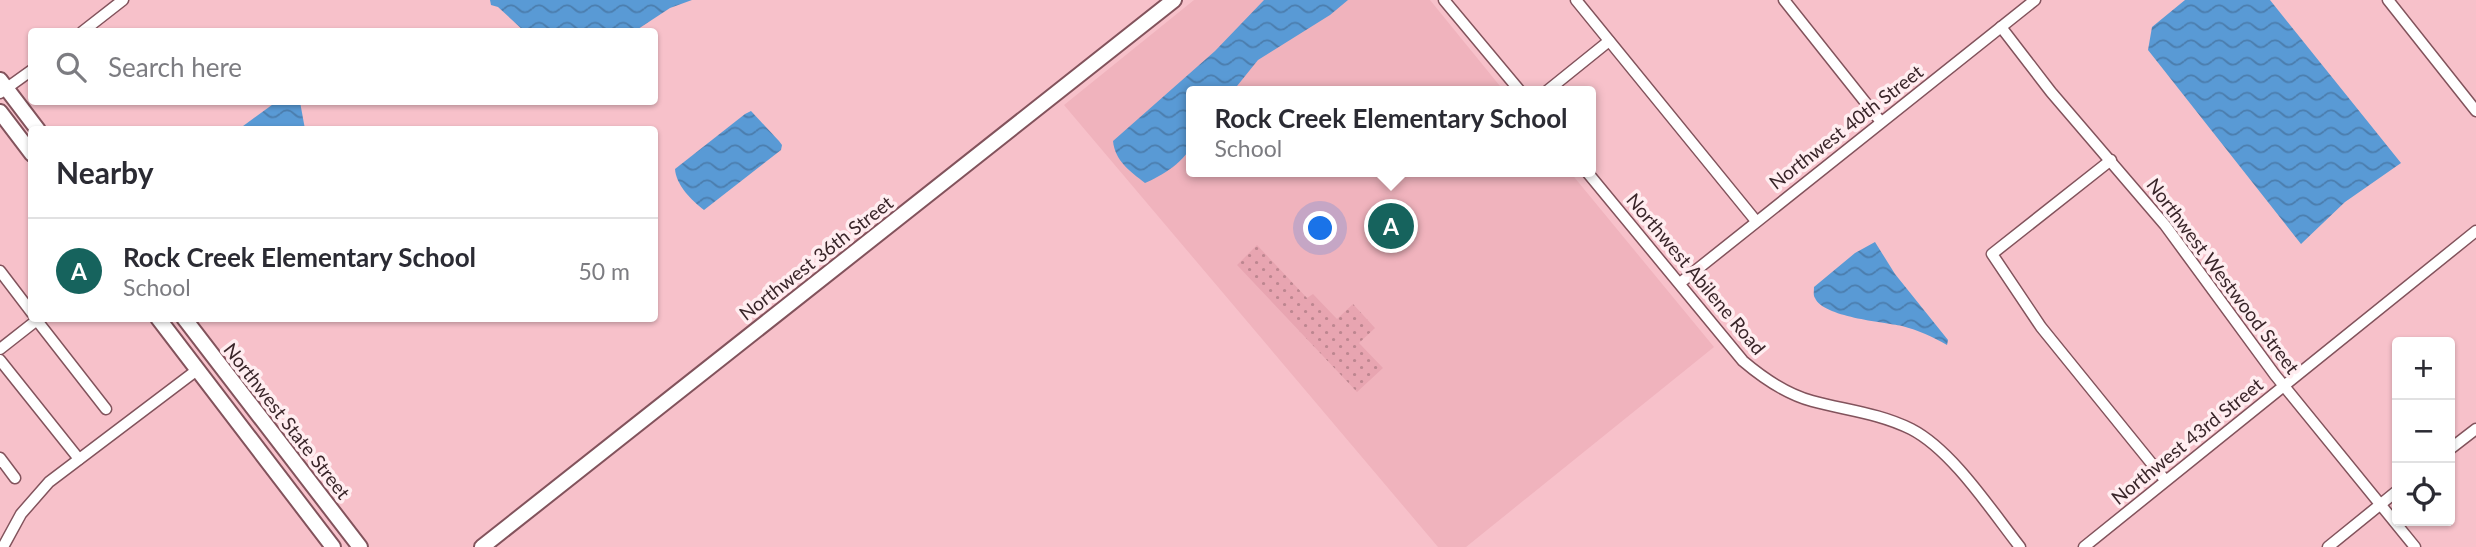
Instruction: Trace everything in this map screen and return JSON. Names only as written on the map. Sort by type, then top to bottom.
[{"type":"main road","name":"Northwest 36th Street","points":[[482,547],[1174,0]]},
{"type":"main road","points":[[2,87],[35,126]]},
{"type":"main road","points":[[0,112],[28,148]]},
{"type":"main road","name":"Northwest State Street","points":[[161,322],[333,547]]},
{"type":"main road","name":"Northwest State Street","points":[[187,322],[360,547]]},
{"type":"street","points":[[87,28],[123,0]]},
{"type":"street","points":[[1444,0],[1516,86]]},
{"type":"street","points":[[1576,0],[1756,221]]},
{"type":"street","points":[[1784,0],[1881,122]]},
{"type":"street","name":"Northwest 40th Street","points":[[1680,283],[2035,0]]},
{"type":"street","points":[[2388,0],[2476,111]]},
{"type":"street","name":"Northwest Westwood Street","points":[[2001,27],[2051,92],[2165,225],[2284,385],[2415,547]]},
{"type":"street","points":[[1553,86],[1609,41]]},
{"type":"street","points":[[2,87],[28,72]]},
{"type":"street","points":[[2111,160],[1992,254],[2041,327],[2165,481]]},
{"type":"street","name":"Northwest Abilene Road","points":[[1591,177],[1743,361],[1762,378],[1810,401],[1890,420],[1913,430],[1933,444],[1961,472],[2020,547]]},
{"type":"street","name":"Northwest 43rd Street","points":[[2084,547],[2476,231]]},
{"type":"street","points":[[0,271],[28,308]]},
{"type":"street","points":[[0,349],[30,322]]},
{"type":"street","points":[[39,322],[106,408]]},
{"type":"street","points":[[0,360],[79,459]]},
{"type":"street","points":[[3,547],[21,514],[49,482],[197,370]]},
{"type":"street","points":[[2455,445],[2476,429]]},
{"type":"street","points":[[0,458],[15,478]]},
{"type":"street","points":[[2328,547],[2392,495]]},
{"type":"shaded area","points":[[1194,0],[1430,0],[1500,86],[1186,86],[1186,177],[1574,177],[1714,347],[1466,547],[1438,547],[1064,105]]},
{"type":"shaded area","points":[[1257,245],[1307,298],[1313,294],[1337,319],[1353,304],[1375,328],[1359,343],[1383,368],[1357,392],[1237,265]]},
{"type":"water","points":[[490,0],[692,0],[670,8],[640,28],[521,28],[498,7],[491,5]]},
{"type":"water","points":[[1264,0],[1348,0],[1330,15],[1258,60],[1237,86],[1186,86],[1186,154],[1173,167],[1145,183],[1120,160],[1113,141],[1215,51]]},
{"type":"water","points":[[2185,0],[2270,0],[2401,163],[2345,202],[2301,244],[2148,50],[2152,27]]},
{"type":"water","points":[[272,105],[301,105],[304,126],[243,126]]},
{"type":"water","points":[[751,111],[779,141],[781,150],[704,210],[681,187],[675,169]]},
{"type":"water","points":[[1875,242],[1895,274],[1948,340],[1947,345],[1908,328],[1854,318],[1829,310],[1815,298],[1814,287],[1855,253]]},
{"type":"place","name":"Rock Creek Elementary School","points":[[1391,226]]}]
